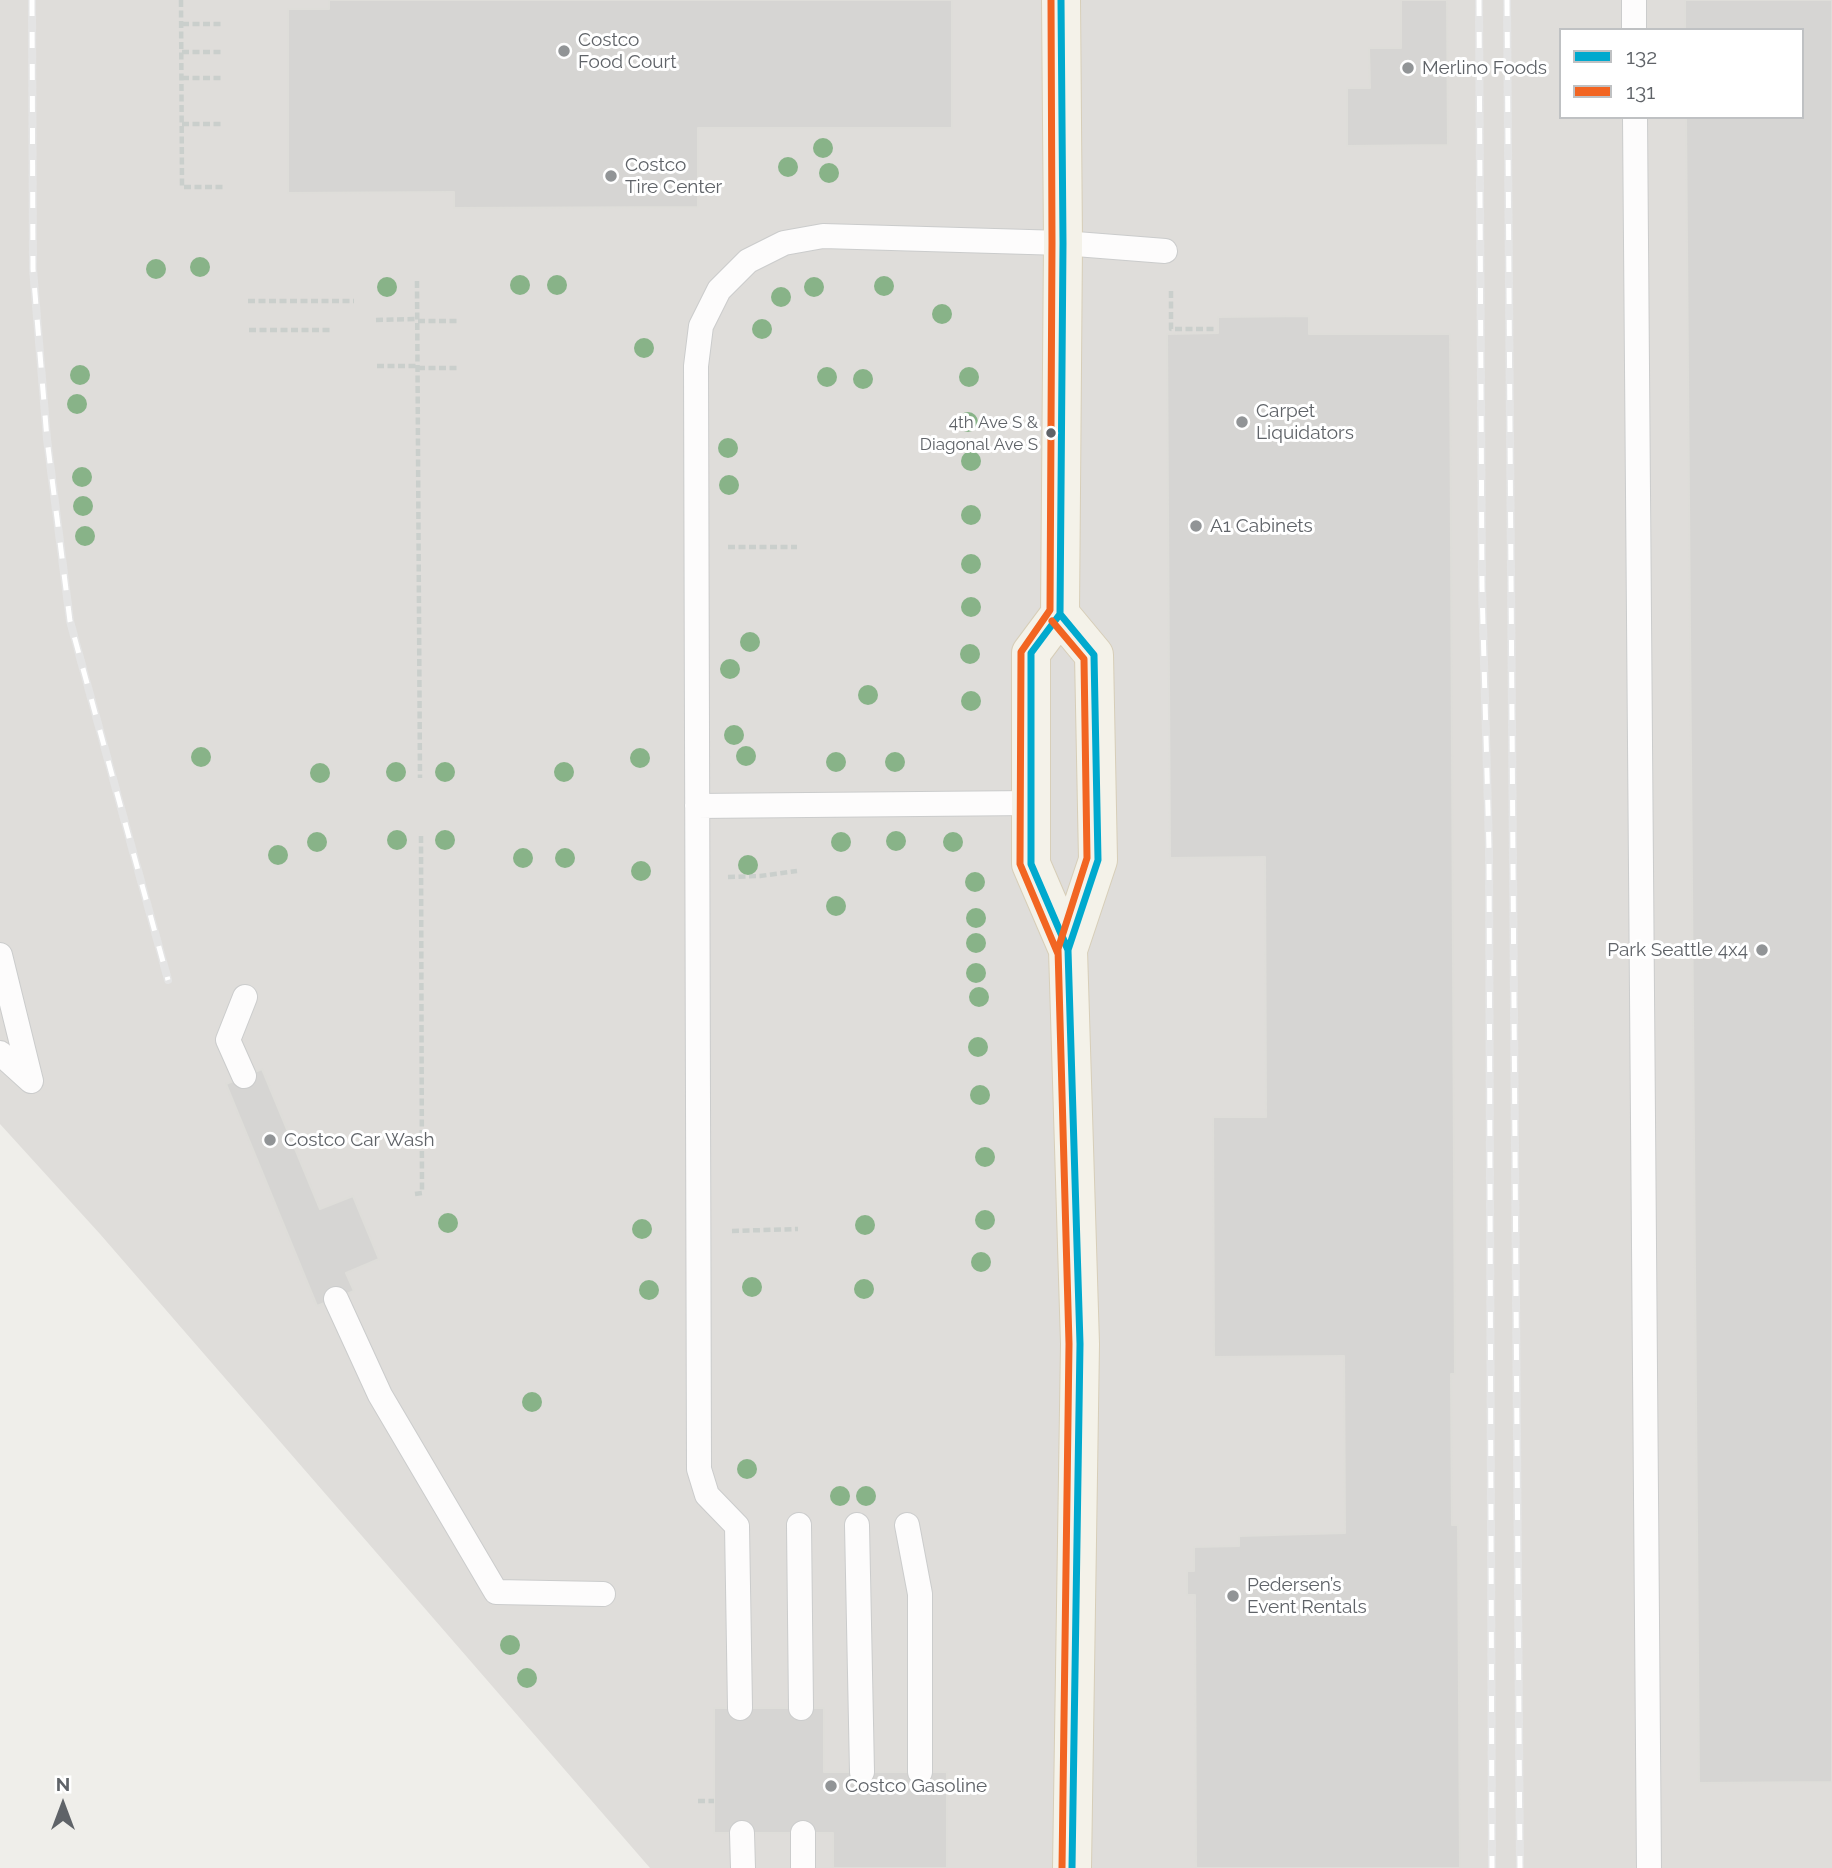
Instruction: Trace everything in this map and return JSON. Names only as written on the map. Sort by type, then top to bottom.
[{"type":"main road","points":[[1061,0],[1063,243],[1060,614],[1031,653],[1031,864],[1068,950]]},
{"type":"main road","points":[[1060,614],[1094,655],[1098,860],[1068,950],[1080,1344],[1072,1868]]},
{"type":"lane","points":[[1634,0],[1634,28]]},
{"type":"lane","points":[[1635,119],[1648,1868]]},
{"type":"lane","points":[[740,1708],[737,1526],[707,1495],[699,1469],[696,366],[701,326],[719,290],[748,261],[784,243],[823,236],[1063,243],[1165,251]]},
{"type":"lane","points":[[697,806],[1031,803]]},
{"type":"lane","points":[[0,956],[31,1081],[0,1053]]},
{"type":"lane","points":[[244,1076],[228,1040],[245,996]]},
{"type":"lane","points":[[336,1298],[380,1395],[496,1592],[603,1594]]},
{"type":"lane","points":[[799,1525],[801,1708]]},
{"type":"lane","points":[[858,1525],[862,1772]]},
{"type":"lane","points":[[907,1525],[920,1594],[920,1772]]},
{"type":"lane","points":[[742,1833],[743,1868]]},
{"type":"lane","points":[[803,1833],[803,1868]]},
{"type":"path","points":[[181,0],[183,187],[223,187]]},
{"type":"path","points":[[181,24],[222,24]]},
{"type":"path","points":[[181,52],[222,52]]},
{"type":"path","points":[[182,78],[222,78]]},
{"type":"path","points":[[182,124],[223,124]]},
{"type":"path","points":[[417,281],[420,778]]},
{"type":"path","points":[[1171,291],[1171,329],[1214,329]]},
{"type":"path","points":[[248,300],[354,300]]},
{"type":"path","points":[[376,320],[458,321]]},
{"type":"path","points":[[249,330],[332,330]]},
{"type":"path","points":[[377,366],[459,368]]},
{"type":"path","points":[[733,547],[797,547]]},
{"type":"path","points":[[415,1194],[422,1193],[421,836]]},
{"type":"path","points":[[726,877],[797,871]]},
{"type":"path","points":[[730,1231],[798,1229]]},
{"type":"path","points":[[698,1801],[714,1801]]},
{"type":"shaded area","points":[[0,0],[1832,0],[1832,1868],[650,1868],[100,1234],[0,1124]]},
{"type":"building","points":[[329,0],[952,0],[952,128],[698,128],[698,207],[454,208],[454,192],[288,193],[288,9],[329,9]]},
{"type":"building","name":"Merlino Foods","points":[[1401,0],[1447,0],[1448,145],[1347,146],[1347,88],[1370,88],[1369,48],[1401,48]]},
{"type":"building","name":"Park Seattle 4x4","points":[[1685,0],[1832,0],[1832,1782],[1699,1783],[1686,119],[1804,119],[1804,28],[1685,28]]},
{"type":"building","points":[[1309,316],[1309,334],[1450,334],[1455,1374],[1451,1374],[1452,1525],[1458,1525],[1460,1868],[1196,1868],[1195,1595],[1187,1595],[1187,1571],[1194,1571],[1194,1547],[1239,1546],[1239,1536],[1345,1533],[1344,1356],[1214,1357],[1213,1117],[1266,1117],[1265,857],[1170,858],[1167,334],[1218,333],[1218,317]]},
{"type":"building","name":"Costco Car Wash","points":[[262,1069],[320,1209],[353,1196],[379,1259],[346,1273],[354,1291],[317,1306],[226,1084]]},
{"type":"building","name":"Costco Gasoline","points":[[714,1708],[824,1708],[824,1772],[947,1772],[947,1868],[833,1868],[833,1833],[714,1833]]},
{"type":"railway","points":[[32,0],[33,269],[47,439],[70,621],[168,980]]},
{"type":"railway","points":[[1479,0],[1482,587],[1489,848],[1492,1868]]},
{"type":"railway","points":[[1507,0],[1520,1868]]},
{"type":"transit line","name":"131","points":[[1051,0],[1050,610],[1021,652],[1020,864],[1058,954]]},
{"type":"transit line","name":"132","points":[[1061,0],[1063,243],[1060,614],[1031,653],[1031,864],[1068,950]]},
{"type":"transit line","name":"132","points":[[1060,614],[1094,655],[1098,860],[1068,950],[1080,1344],[1072,1868]]},
{"type":"transit line","name":"131","points":[[1052,621],[1084,659],[1087,858],[1058,949],[1069,1344],[1062,1868]]},
{"type":"place","name":"Costco Food Court","points":[[564,51]]},
{"type":"place","name":"Merlino Foods","points":[[1408,68]]},
{"type":"place","name":"Costco Tire Center","points":[[611,176]]},
{"type":"place","name":"Carpet Liquidators","points":[[1242,422]]},
{"type":"place","name":"4th Ave S & Diagonal Ave S","points":[[1051,433]]},
{"type":"place","name":"A1 Cabinets","points":[[1196,526]]},
{"type":"place","name":"Park Seattle 4x4","points":[[1762,950]]},
{"type":"place","name":"Costco Car Wash","points":[[270,1140]]},
{"type":"place","name":"Pedersen’s Event Rentals","points":[[1233,1596]]},
{"type":"place","name":"Costco Gasoline","points":[[831,1786]]}]
